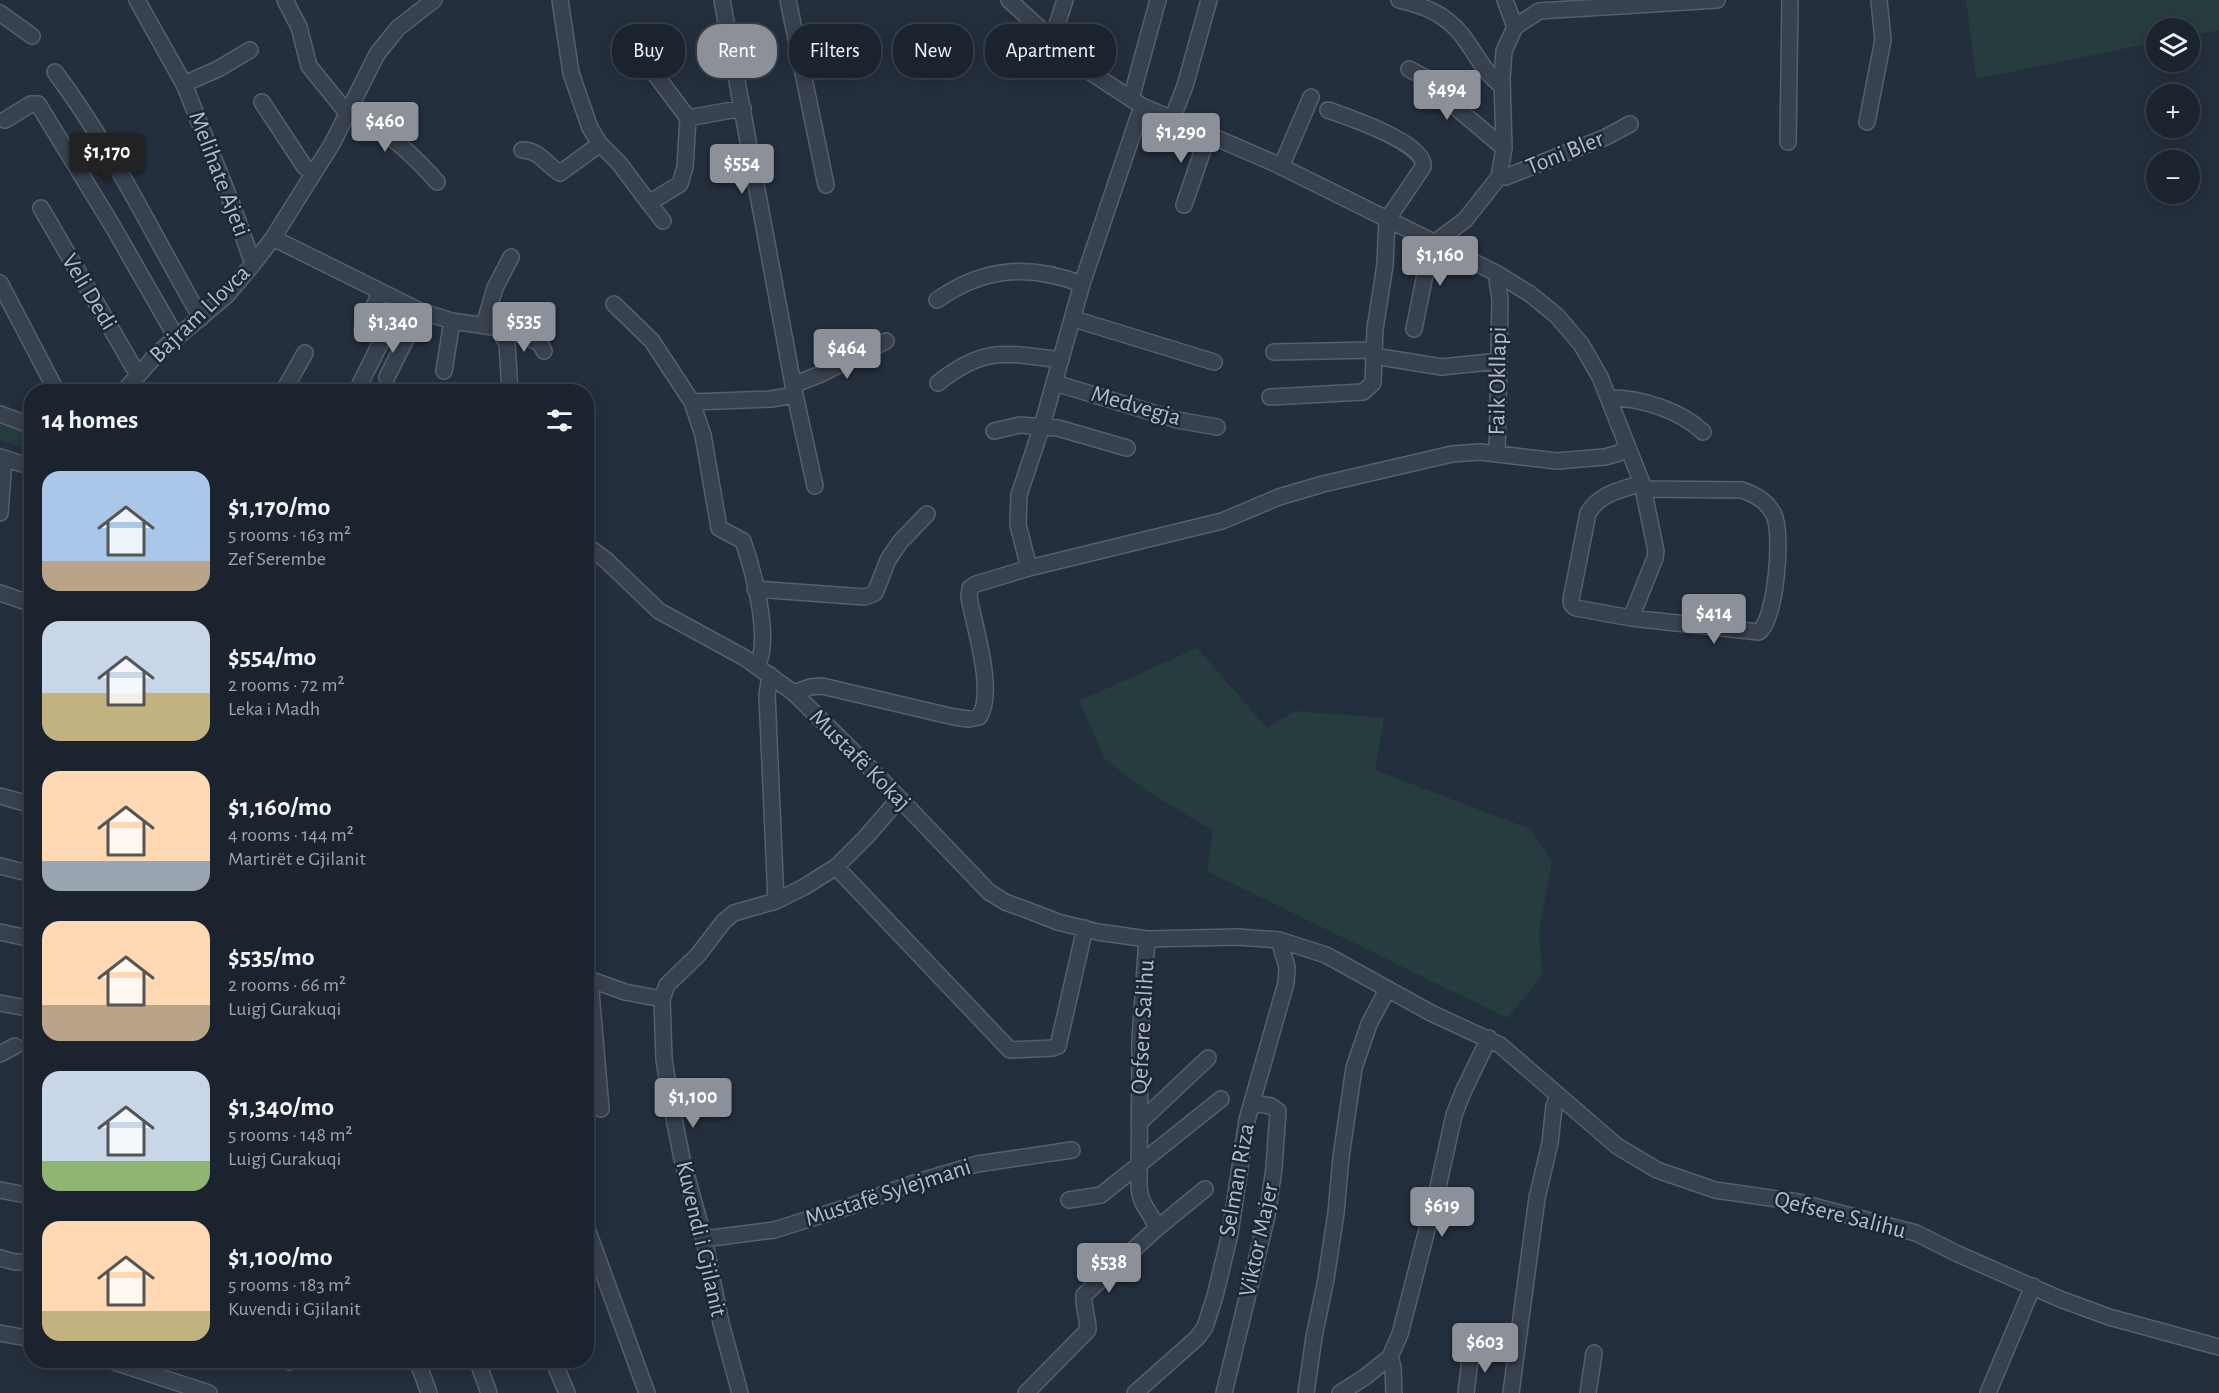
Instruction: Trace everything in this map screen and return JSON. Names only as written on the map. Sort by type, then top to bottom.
[{"type":"street","name":"Melihate Ajeti","points":[[138,0],[184,84],[253,264]]},
{"type":"street","points":[[285,0],[299,27],[309,66],[349,111],[402,145],[437,182]]},
{"type":"street","name":"Bajram Llovca","points":[[130,384],[176,337],[227,294],[253,264],[273,238],[332,144],[377,54],[417,5],[434,0]]},
{"type":"street","points":[[560,0],[571,73],[590,128],[600,144],[619,163],[663,221]]},
{"type":"street","points":[[722,0],[794,390],[815,486]]},
{"type":"street","points":[[788,0],[826,185]]},
{"type":"street","points":[[1009,0],[1035,24]]},
{"type":"street","points":[[1057,24],[1065,0]]},
{"type":"street","points":[[1029,568],[1018,525],[1019,495],[1042,426],[1137,102],[1158,0]]},
{"type":"street","points":[[1172,119],[1185,86],[1209,0]]},
{"type":"street","points":[[1399,0],[1431,9],[1446,18],[1462,34],[1477,60],[1502,86]]},
{"type":"street","points":[[1505,0],[1515,27],[1540,6],[1717,0]]},
{"type":"street","points":[[1788,142],[1790,0]]},
{"type":"street","points":[[1867,122],[1883,40],[1879,0]]},
{"type":"street","points":[[0,13],[32,36]]},
{"type":"street","name":"Toni Bler","points":[[1430,241],[1465,220],[1499,177],[1504,148],[1502,86],[1504,51],[1515,27]]},
{"type":"street","name":"Melihate Ajeti","points":[[184,84],[218,69],[250,50]]},
{"type":"street","points":[[1409,69],[1430,80],[1459,110],[1504,148]]},
{"type":"street","points":[[55,72],[80,105],[103,142],[201,318]]},
{"type":"street","points":[[649,203],[680,184],[685,167],[688,118],[658,78]]},
{"type":"street","points":[[1100,78],[1137,102],[1281,167],[1496,273],[1530,294],[1557,315],[1581,344],[1610,398],[1643,486],[1656,551],[1631,618]]},
{"type":"street","points":[[1281,167],[1311,97]]},
{"type":"street","points":[[262,102],[304,166],[313,174]]},
{"type":"street","points":[[5,120],[32,104],[38,104],[112,225],[176,337]]},
{"type":"street","points":[[688,118],[743,108]]},
{"type":"street","points":[[1270,397],[1363,392],[1373,383],[1374,353],[1385,265],[1387,220],[1423,167],[1424,162],[1420,154],[1411,147],[1368,125],[1328,110]]},
{"type":"street","name":"Toni Bler","points":[[1499,177],[1506,177],[1606,137],[1630,124]]},
{"type":"street","points":[[1184,205],[1208,135]]},
{"type":"street","points":[[522,150],[529,150],[540,156],[560,173],[600,144]]},
{"type":"street","name":"Veli Dedi","points":[[41,208],[138,375]]},
{"type":"street","points":[[273,238],[420,311],[452,321],[507,329],[540,343],[544,351]]},
{"type":"street","points":[[1414,328],[1430,241]]},
{"type":"street","points":[[490,327],[495,288],[511,257]]},
{"type":"street","points":[[937,300],[956,287],[977,278],[1004,271],[1061,276],[1082,285]]},
{"type":"street","name":"Faik Okllapi","points":[[1496,273],[1500,299],[1497,454]]},
{"type":"street","points":[[0,283],[53,384]]},
{"type":"street","points":[[362,330],[381,292]]},
{"type":"street","points":[[360,384],[401,302]]},
{"type":"street","points":[[614,304],[652,341],[692,402],[703,435],[719,528],[743,541],[750,563],[762,618],[764,643],[757,666]]},
{"type":"street","points":[[387,377],[420,311]]},
{"type":"street","points":[[1074,319],[1214,362]]},
{"type":"street","points":[[444,371],[452,321]]},
{"type":"street","points":[[490,327],[507,343],[510,384]]},
{"type":"street","points":[[692,402],[771,399],[794,390],[885,341]]},
{"type":"street","points":[[1274,352],[1374,353],[1442,367],[1499,361]]},
{"type":"street","points":[[288,384],[305,353]]},
{"type":"street","points":[[938,383],[958,368],[984,356],[1008,354],[1061,360]]},
{"type":"street","name":"Medvegja","points":[[1054,383],[1177,420],[1217,427]]},
{"type":"street","points":[[1610,398],[1627,398],[1649,403],[1687,420],[1703,432]]},
{"type":"street","points":[[0,414],[24,423]]},
{"type":"street","name":"Medvegja","points":[[994,431],[1020,425],[1058,428],[1127,448]]},
{"type":"street","points":[[794,693],[810,687],[822,686],[954,717],[979,717],[984,709],[986,691],[969,597],[970,588],[976,584],[1029,568],[1222,521],[1279,496],[1452,454],[1480,452],[1557,462],[1605,457],[1619,453],[1627,446]]},
{"type":"street","points":[[0,513],[2,458],[24,465]]},
{"type":"street","points":[[1643,486],[1742,490],[1754,494],[1765,502],[1775,516],[1778,533],[1774,599],[1764,628],[1759,632],[1751,633],[1631,618],[1576,608],[1572,605],[1571,600],[1588,513],[1593,504],[1602,497],[1643,486]]},
{"type":"street","points":[[755,589],[865,597],[874,593],[888,560],[900,542],[927,514]]},
{"type":"street","name":"Mustafë Kokaj","points":[[594,550],[659,611],[757,666],[794,693],[989,892],[1005,902],[1085,928],[1147,939]]},
{"type":"street","points":[[0,593],[24,601]]},
{"type":"street","points":[[770,675],[767,696],[776,901]]},
{"type":"street","points":[[0,796],[24,803]]},
{"type":"street","points":[[594,981],[626,992],[662,999],[667,985],[698,955],[724,921],[734,913],[776,901],[836,867],[899,799]]},
{"type":"street","points":[[0,866],[24,872]]},
{"type":"street","points":[[836,867],[1010,1050],[1058,1046],[1085,928]]},
{"type":"street","points":[[0,932],[24,937]]},
{"type":"street","name":"Qefsere Salihu","points":[[1156,1229],[1155,1221],[1139,1198],[1140,1040],[1147,939],[1237,937],[1279,940],[1326,955],[1431,1013],[1489,1038],[1523,1063],[1617,1146],[1637,1159],[1667,1173],[1715,1190],[1798,1202],[1916,1233],[2000,1274],[2060,1299],[2109,1317],[2219,1347]]},
{"type":"street","name":"Selman Riza","points":[[1135,1393],[1197,1338],[1205,1326],[1215,1296],[1230,1234],[1242,1142],[1286,983],[1287,967],[1279,940]]},
{"type":"street","points":[[1306,1393],[1336,1213],[1341,1157],[1354,1068],[1369,1024],[1387,990]]},
{"type":"street","name":"Kuvendi i Gjilanit","points":[[662,999],[664,1059],[682,1159],[704,1239],[721,1323],[740,1393]]},
{"type":"street","points":[[0,1003],[24,1008]]},
{"type":"street","points":[[594,1035],[602,1109]]},
{"type":"street","points":[[1340,1393],[1390,1357],[1400,1334],[1454,1115],[1489,1038]]},
{"type":"street","points":[[0,1054],[15,1046]]},
{"type":"street","points":[[1139,1122],[1208,1058]]},
{"type":"street","points":[[1511,1393],[1537,1198],[1558,1095]]},
{"type":"street","points":[[1069,1200],[1101,1195],[1221,1099]]},
{"type":"street","name":"Viktor Majer","points":[[1224,1393],[1262,1236],[1274,1168],[1278,1111],[1271,1106],[1252,1103]]},
{"type":"street","name":"Mustafë Sylejmani","points":[[704,1239],[774,1230],[977,1164],[1072,1150]]},
{"type":"street","points":[[1026,1393],[1088,1330],[1083,1305],[1084,1295],[1156,1229],[1205,1189]]},
{"type":"street","points":[[0,1190],[24,1194]]},
{"type":"street","points":[[594,1248],[647,1393]]},
{"type":"street","points":[[0,1258],[24,1262]]},
{"type":"street","points":[[1988,1393],[2033,1286]]},
{"type":"street","points":[[0,1333],[24,1338]]},
{"type":"street","points":[[1466,1393],[1471,1351]]},
{"type":"street","points":[[1588,1393],[1593,1353]]},
{"type":"street","points":[[1390,1357],[1393,1367],[1394,1393]]},
{"type":"street","points":[[132,1368],[209,1393]]},
{"type":"street","points":[[420,1368],[429,1393]]},
{"type":"street","points":[[480,1368],[489,1393]]},
{"type":"street","points":[[556,1368],[567,1393]]},
{"type":"green space","points":[[1966,0],[2219,0],[2219,30],[2200,34],[2200,18],[2146,18],[2146,44],[1976,79]]},
{"type":"green space","points":[[0,422],[24,432],[23,447],[0,440]]},
{"type":"green space","points":[[1197,648],[1267,728],[1295,711],[1384,718],[1375,770],[1530,829],[1552,861],[1539,930],[1542,976],[1507,1018],[1207,871],[1213,831],[1144,789],[1105,759],[1079,701]]}]
